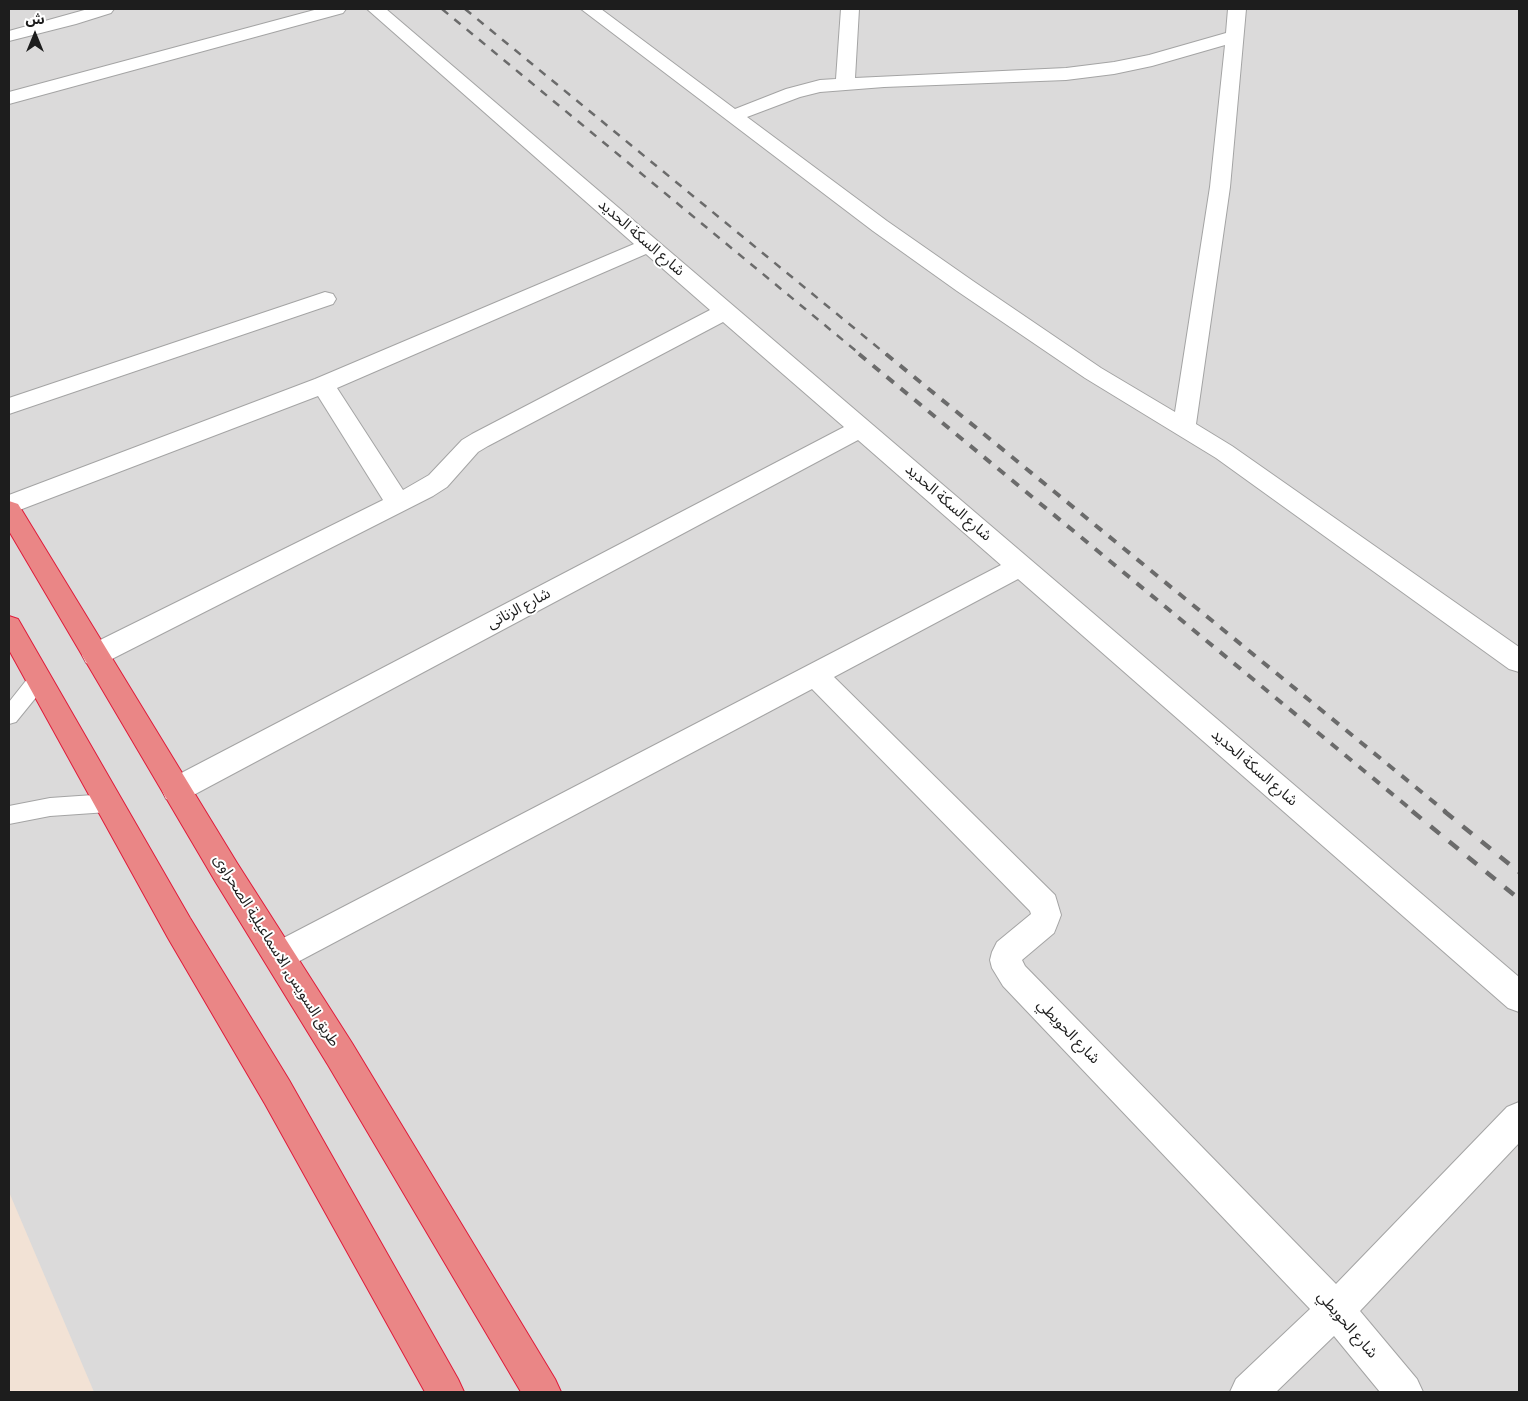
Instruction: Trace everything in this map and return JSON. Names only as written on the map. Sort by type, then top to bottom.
[{"type":"highway","name":"طريق السويس, الاسماعيلية الصحراوى","points":[[9,510],[176,790],[279,956],[542,1392]]},
{"type":"highway","points":[[9,626],[179,928],[277,1092],[445,1392]]},
{"type":"street","points":[[9,36],[66,15],[106,9]]},
{"type":"street","points":[[9,98],[337,9]]},
{"type":"street","name":"شارع السكة الحديد","points":[[376,9],[1519,997]]},
{"type":"street","points":[[590,9],[880,226],[965,286],[1093,373],[1224,452],[1519,661]]},
{"type":"street","points":[[846,83],[850,9]]},
{"type":"street","points":[[1184,428],[1220,188],[1237,9]]},
{"type":"street","points":[[733,116],[793,93],[820,86],[846,83],[1066,74],[1114,68],[1152,60],[1235,36]]},
{"type":"street","points":[[9,505],[323,385],[649,245]]},
{"type":"street","points":[[9,406],[326,299]]},
{"type":"street","points":[[95,655],[398,503],[438,481],[470,446],[480,440],[726,311]]},
{"type":"street","points":[[323,385],[398,503]]},
{"type":"street","name":"شارع الزناتى","points":[[176,790],[861,428]]},
{"type":"street","points":[[279,956],[1020,566]]},
{"type":"street","name":"شارع الحويطي","points":[[814,674],[1044,905],[1046,915],[1042,924],[1008,952],[1006,960],[1008,968],[1014,976],[1336,1310],[1404,1392]]},
{"type":"street","points":[[1250,1392],[1336,1310],[1519,1119]]},
{"type":"lane","points":[[9,716],[39,679]]},
{"type":"lane","points":[[9,815],[50,807],[108,803]]},
{"type":"shaded area","points":[[9,9],[1519,9],[1519,1392],[9,1392]]},
{"type":"shaded area","points":[[9,1192],[94,1392],[9,1392]]},
{"type":"railway","points":[[442,9],[861,355]]},
{"type":"railway","points":[[465,9],[887,355]]},
{"type":"railway","points":[[859,354],[1414,812]]},
{"type":"railway","points":[[886,354],[1446,812]]},
{"type":"railway","points":[[1412,811],[1519,899]]},
{"type":"railway","points":[[1444,811],[1519,872]]}]
